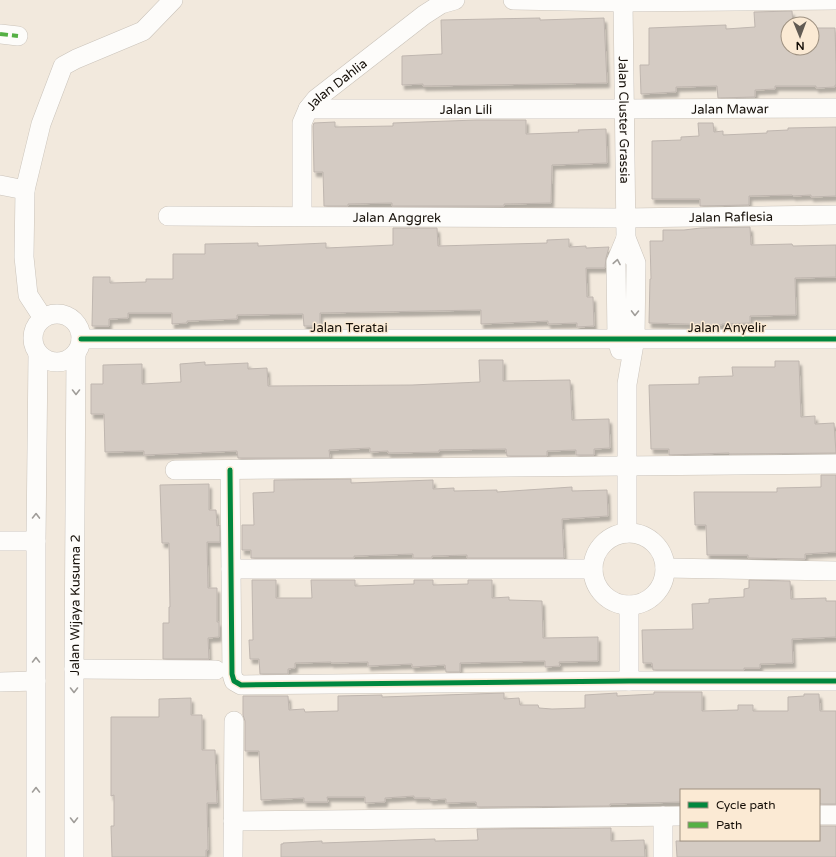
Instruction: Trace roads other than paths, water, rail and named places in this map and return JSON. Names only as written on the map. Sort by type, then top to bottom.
[{"type":"street","points":[[79,346],[70,359],[62,362],[45,360],[34,348],[32,335],[34,328],[43,318],[28,294],[24,257],[25,190],[41,124],[63,66],[76,59],[143,31],[173,0]]},
{"type":"street","name":"Jalan Dahlia","points":[[302,216],[302,123],[308,109],[316,99],[424,14],[441,4],[455,0]]},
{"type":"street","points":[[513,0],[623,2],[836,0]]},
{"type":"street","name":"Jalan Cluster Grassia","points":[[623,2],[625,218],[626,238],[636,263],[626,338],[627,533]]},
{"type":"street","name":"Jalan Mawar","points":[[624,109],[836,108]]},
{"type":"street","name":"Jalan Lili","points":[[308,109],[624,109]]},
{"type":"street","points":[[0,185],[25,190]]},
{"type":"street","name":"Jalan Raflesia","points":[[625,218],[836,215]]},
{"type":"street","name":"Jalan Anggrek","points":[[168,216],[625,218]]},
{"type":"street","name":"Jalan Wijaya Kusuma 2","points":[[43,318],[55,314],[67,316],[77,324],[80,330],[74,669],[74,857]]},
{"type":"street","name":"Jalan Anyelir","points":[[626,338],[836,339]]},
{"type":"street","name":"Jalan Teratai","points":[[79,346],[626,338]]},
{"type":"street","points":[[36,857],[36,541],[38,354]]},
{"type":"street","points":[[175,470],[836,464]]},
{"type":"street","points":[[230,470],[232,674],[234,681],[241,685],[629,680],[836,681]]},
{"type":"street","points":[[627,533],[635,534],[650,540],[661,552],[665,568],[663,582],[655,594],[643,602],[629,605],[621,604],[606,597],[596,584],[593,568],[596,555],[603,544],[610,538],[627,533]]},
{"type":"street","points":[[0,542],[36,541]]},
{"type":"street","points":[[231,569],[593,568]]},
{"type":"street","points":[[665,568],[836,571]]},
{"type":"street","points":[[629,605],[629,680]]},
{"type":"street","points":[[74,669],[216,670]]},
{"type":"street","points":[[0,682],[36,681]]},
{"type":"street","points":[[233,857],[234,721]]},
{"type":"street","points":[[820,815],[836,815]]},
{"type":"street","points":[[233,821],[672,816],[663,857]]}]
